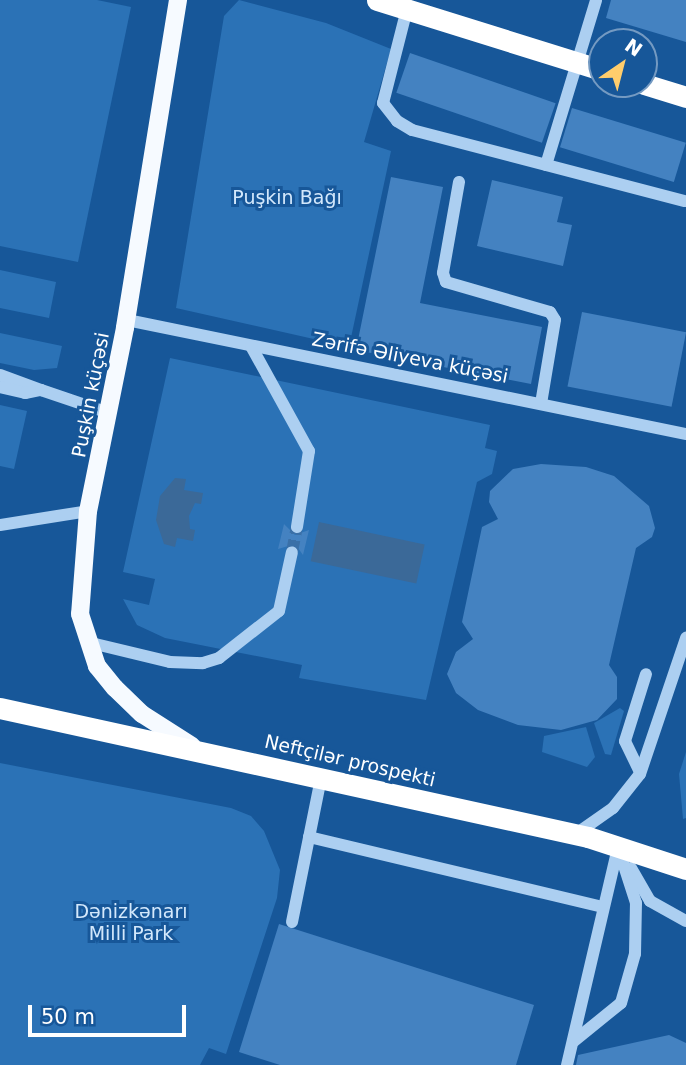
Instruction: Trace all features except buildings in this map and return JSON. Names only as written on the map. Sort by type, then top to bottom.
[{"type":"highway","points":[[377,0],[588,66]]},
{"type":"highway","points":[[658,88],[686,97]]},
{"type":"highway","name":"Neftçilər prospekti","points":[[0,708],[576,835],[686,869]]},
{"type":"main road","name":"Puşkin küçəsi","points":[[178,0],[127,320],[88,511],[80,614],[87,642],[115,688],[142,714],[198,750]]},
{"type":"street","points":[[546,165],[596,0]]},
{"type":"street","points":[[407,9],[383,103],[389,114],[412,130],[685,201]]},
{"type":"street","points":[[459,182],[443,273],[446,282],[550,312],[555,320],[541,404]]},
{"type":"street","name":"Zərifə Əliyeva küçəsi","points":[[127,320],[686,434]]},
{"type":"street","points":[[251,346],[309,451],[297,527]]},
{"type":"street","points":[[0,375],[109,414]]},
{"type":"street","points":[[0,387],[24,393],[41,390]]},
{"type":"street","points":[[0,525],[88,511]]},
{"type":"street","points":[[87,642],[170,662],[203,663],[219,658],[279,611],[292,552]]},
{"type":"street","points":[[576,835],[613,808],[640,772],[686,638]]},
{"type":"street","points":[[640,772],[625,741],[646,674]]},
{"type":"street","points":[[292,922],[321,778]]},
{"type":"street","points":[[309,837],[603,907]]},
{"type":"street","points":[[567,1065],[618,847]]},
{"type":"street","points":[[618,847],[650,901],[686,921]]},
{"type":"street","points":[[574,1041],[621,1003],[635,954],[636,903],[618,847]]},
{"type":"green space","points":[[0,0],[97,0],[131,7],[78,262],[0,246]]},
{"type":"green space","name":"Puşkin Bağı","points":[[239,0],[326,23],[391,49],[364,142],[391,151],[349,347],[176,308],[224,16]]},
{"type":"green space","points":[[0,270],[56,282],[49,318],[0,308]]},
{"type":"green space","points":[[0,333],[62,346],[57,368],[34,370],[0,363]]},
{"type":"green space","points":[[170,358],[490,425],[485,448],[497,451],[492,474],[477,482],[426,700],[299,678],[302,665],[165,638],[137,625],[123,599],[149,605],[155,579],[123,572]]},
{"type":"green space","points":[[0,405],[27,411],[14,469],[0,466]]},
{"type":"green space","points":[[620,708],[624,711],[611,755],[605,754],[594,723]]},
{"type":"green space","points":[[586,727],[595,757],[587,767],[542,752],[544,736]]},
{"type":"green space","points":[[686,752],[686,818],[683,819],[679,774]]},
{"type":"green space","name":"Dənizkənarı Milli Park","points":[[0,763],[231,808],[251,816],[264,831],[280,870],[277,898],[226,1054],[209,1048],[200,1065],[0,1065]]},
{"type":"shaded area","points":[[175,478],[186,479],[184,490],[203,493],[201,504],[195,503],[189,516],[190,529],[195,530],[193,541],[177,538],[175,547],[164,544],[156,520],[160,496]]},
{"type":"shaded area","points":[[319,522],[425,544],[416,584],[311,561]]},
{"type":"tunnel","points":[[292,552],[297,527]]}]
